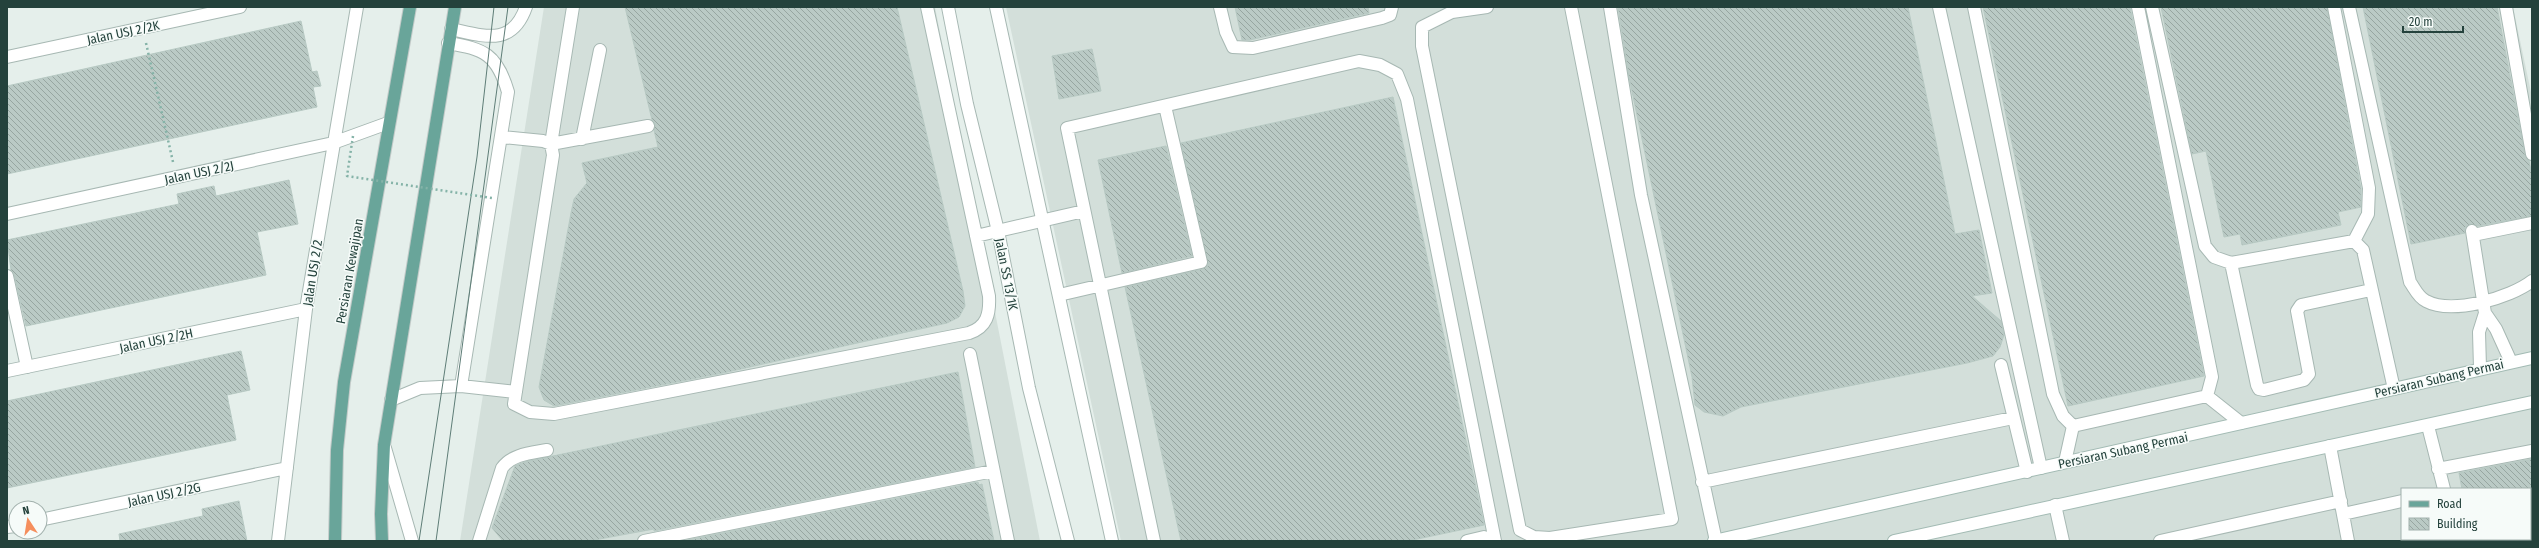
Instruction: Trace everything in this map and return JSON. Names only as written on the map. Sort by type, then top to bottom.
[{"type":"main road","name":"Persiaran Kewajipan","points":[[335,541],[338,450],[344,382],[388,123],[410,7]]},
{"type":"main road","points":[[382,541],[381,514],[384,444],[455,7]]},
{"type":"street","name":"Jalan USJ 2/2K","points":[[7,57],[240,7]]},
{"type":"street","name":"Jalan USJ 2/2","points":[[278,541],[306,309],[333,142],[358,7]]},
{"type":"street","points":[[451,29],[483,36],[502,35],[514,30],[521,21],[526,7]]},
{"type":"street","points":[[573,7],[551,144],[552,166],[514,404],[530,412],[554,414],[978,330],[986,321],[989,311],[989,296],[927,7]]},
{"type":"street","name":"Jalan SS 13/1K","points":[[948,7],[967,104],[998,232],[1029,388],[1068,541]]},
{"type":"street","points":[[996,7],[1112,541]]},
{"type":"street","points":[[1220,7],[1226,32],[1233,47],[1253,48],[1382,18],[1390,15],[1392,7]]},
{"type":"street","points":[[1487,7],[1452,12],[1422,27],[1422,46],[1520,530],[1534,537],[1550,539],[1672,518],[1571,7]]},
{"type":"street","points":[[1610,7],[1641,196],[1715,541]]},
{"type":"street","points":[[1939,7],[2041,468]]},
{"type":"street","points":[[1974,7],[2053,394],[2063,416],[2073,426]]},
{"type":"street","points":[[2138,7],[2212,377],[2207,396]]},
{"type":"street","points":[[2152,7],[2205,246],[2214,258],[2231,263],[2354,241]]},
{"type":"street","points":[[2334,7],[2369,188],[2368,214],[2354,241]]},
{"type":"street","points":[[2349,7],[2410,282],[2418,295],[2435,304],[2484,307],[2519,291],[2532,281]]},
{"type":"street","points":[[2506,7],[2532,154]]},
{"type":"street","points":[[448,43],[477,48],[496,62],[508,92],[461,386]]},
{"type":"street","points":[[582,139],[600,50]]},
{"type":"street","points":[[1154,541],[1067,128],[1359,61],[1380,66],[1397,74],[1407,99],[1494,541]]},
{"type":"street","points":[[1059,295],[1201,262],[1166,106]]},
{"type":"street","name":"Jalan USJ 2/2J","points":[[7,214],[333,142],[388,123]]},
{"type":"street","points":[[502,137],[543,141],[551,144],[648,126]]},
{"type":"street","points":[[976,236],[1084,211]]},
{"type":"street","points":[[2480,368],[2479,332],[2484,307],[2473,233],[2532,223]]},
{"type":"street","points":[[2354,241],[2363,250],[2394,389]]},
{"type":"street","points":[[2231,263],[2257,385],[2259,389],[2264,390],[2304,380],[2309,374],[2297,311],[2301,305],[2371,290]]},
{"type":"street","points":[[7,276],[27,367]]},
{"type":"street","points":[[2484,307],[2496,328],[2511,362]]},
{"type":"street","name":"Jalan USJ 2/2H","points":[[7,371],[306,309]]},
{"type":"street","points":[[970,354],[1008,541]]},
{"type":"street","name":"Persiaran Subang Permai","points":[[1715,541],[2241,424],[2480,368],[2532,358]]},
{"type":"street","points":[[2001,365],[2027,472]]},
{"type":"street","points":[[391,400],[420,388],[461,386],[516,392]]},
{"type":"street","points":[[2073,426],[2207,396]]},
{"type":"street","points":[[2207,396],[2241,424]]},
{"type":"street","points":[[1894,541],[2055,505],[2428,426],[2532,402]]},
{"type":"street","points":[[1702,482],[2013,418]]},
{"type":"street","points":[[2065,462],[2073,426]]},
{"type":"street","points":[[2428,426],[2444,488]]},
{"type":"street","points":[[384,444],[412,541]]},
{"type":"street","points":[[2330,446],[2348,541]]},
{"type":"street","points":[[479,541],[502,468],[507,461],[518,456],[547,450]]},
{"type":"street","points":[[2438,469],[2532,451]]},
{"type":"street","name":"Jalan USJ 2/2G","points":[[48,518],[287,468]]},
{"type":"street","points":[[644,541],[993,471]]},
{"type":"street","points":[[2160,541],[2341,501]]},
{"type":"street","points":[[2343,514],[2401,501]]},
{"type":"street","points":[[2055,505],[2063,541]]},
{"type":"street","points":[[485,522],[490,541]]},
{"type":"street","points":[[1467,541],[1484,537],[1494,541]]},
{"type":"path","points":[[142,28],[176,177]]},
{"type":"path","points":[[353,136],[347,176],[492,198]]},
{"type":"shaded area","points":[[544,7],[935,7],[1040,541],[460,541]]},
{"type":"shaded area","points":[[1006,7],[2513,7],[2532,97],[2532,541],[1121,541]]},
{"type":"building","points":[[625,7],[897,7],[963,291],[965,306],[959,317],[947,323],[723,373],[554,406],[544,400],[539,387],[571,213],[574,199],[587,183],[582,163],[658,147],[654,130],[655,124],[652,120]]},
{"type":"building","points":[[1235,7],[1368,7],[1369,13],[1250,40],[1242,40]]},
{"type":"building","points":[[1618,7],[1908,7],[1955,234],[1979,230],[1992,293],[1972,296],[2001,321],[2004,335],[2000,347],[1993,356],[1967,363],[1741,407],[1723,416],[1704,412],[1695,405],[1692,377],[1629,77]]},
{"type":"building","points":[[1983,7],[2130,7],[2204,376],[2068,406]]},
{"type":"building","points":[[2161,7],[2327,7],[2361,189],[2361,207],[2338,212],[2341,225],[2242,245],[2240,234],[2224,237],[2206,151],[2192,154]]},
{"type":"building","points":[[2363,7],[2497,7],[2525,155],[2529,161],[2532,175],[2532,216],[2478,226],[2470,224],[2465,228],[2465,233],[2411,244]]},
{"type":"building","points":[[301,21],[312,72],[317,71],[321,86],[313,87],[317,107],[7,174],[7,86]]},
{"type":"building","points":[[1092,49],[1101,91],[1059,99],[1052,56]]},
{"type":"building","points":[[1393,97],[1484,525],[1408,541],[1181,541],[1125,287],[1203,269],[1208,265],[1181,143]]},
{"type":"building","points":[[1166,146],[1192,256],[1122,273],[1098,160]]},
{"type":"building","points":[[289,180],[298,224],[257,232],[266,275],[26,326],[14,274],[11,270],[7,240],[179,204],[177,194],[214,186],[216,196]]},
{"type":"building","points":[[241,351],[250,390],[227,395],[236,440],[7,488],[7,401]]},
{"type":"building","points":[[958,372],[975,467],[654,531],[654,529],[589,541],[503,541],[492,528],[515,466],[524,462]]},
{"type":"building","points":[[2532,459],[2532,489],[2462,488],[2459,473]]},
{"type":"building","points":[[978,482],[979,485],[982,484],[994,541],[682,541]]},
{"type":"building","points":[[239,501],[247,541],[120,541],[119,534],[203,516],[202,509]]},
{"type":"tram line","points":[[419,541],[477,157],[494,7]]},
{"type":"tram line","points":[[436,541],[508,7]]}]
